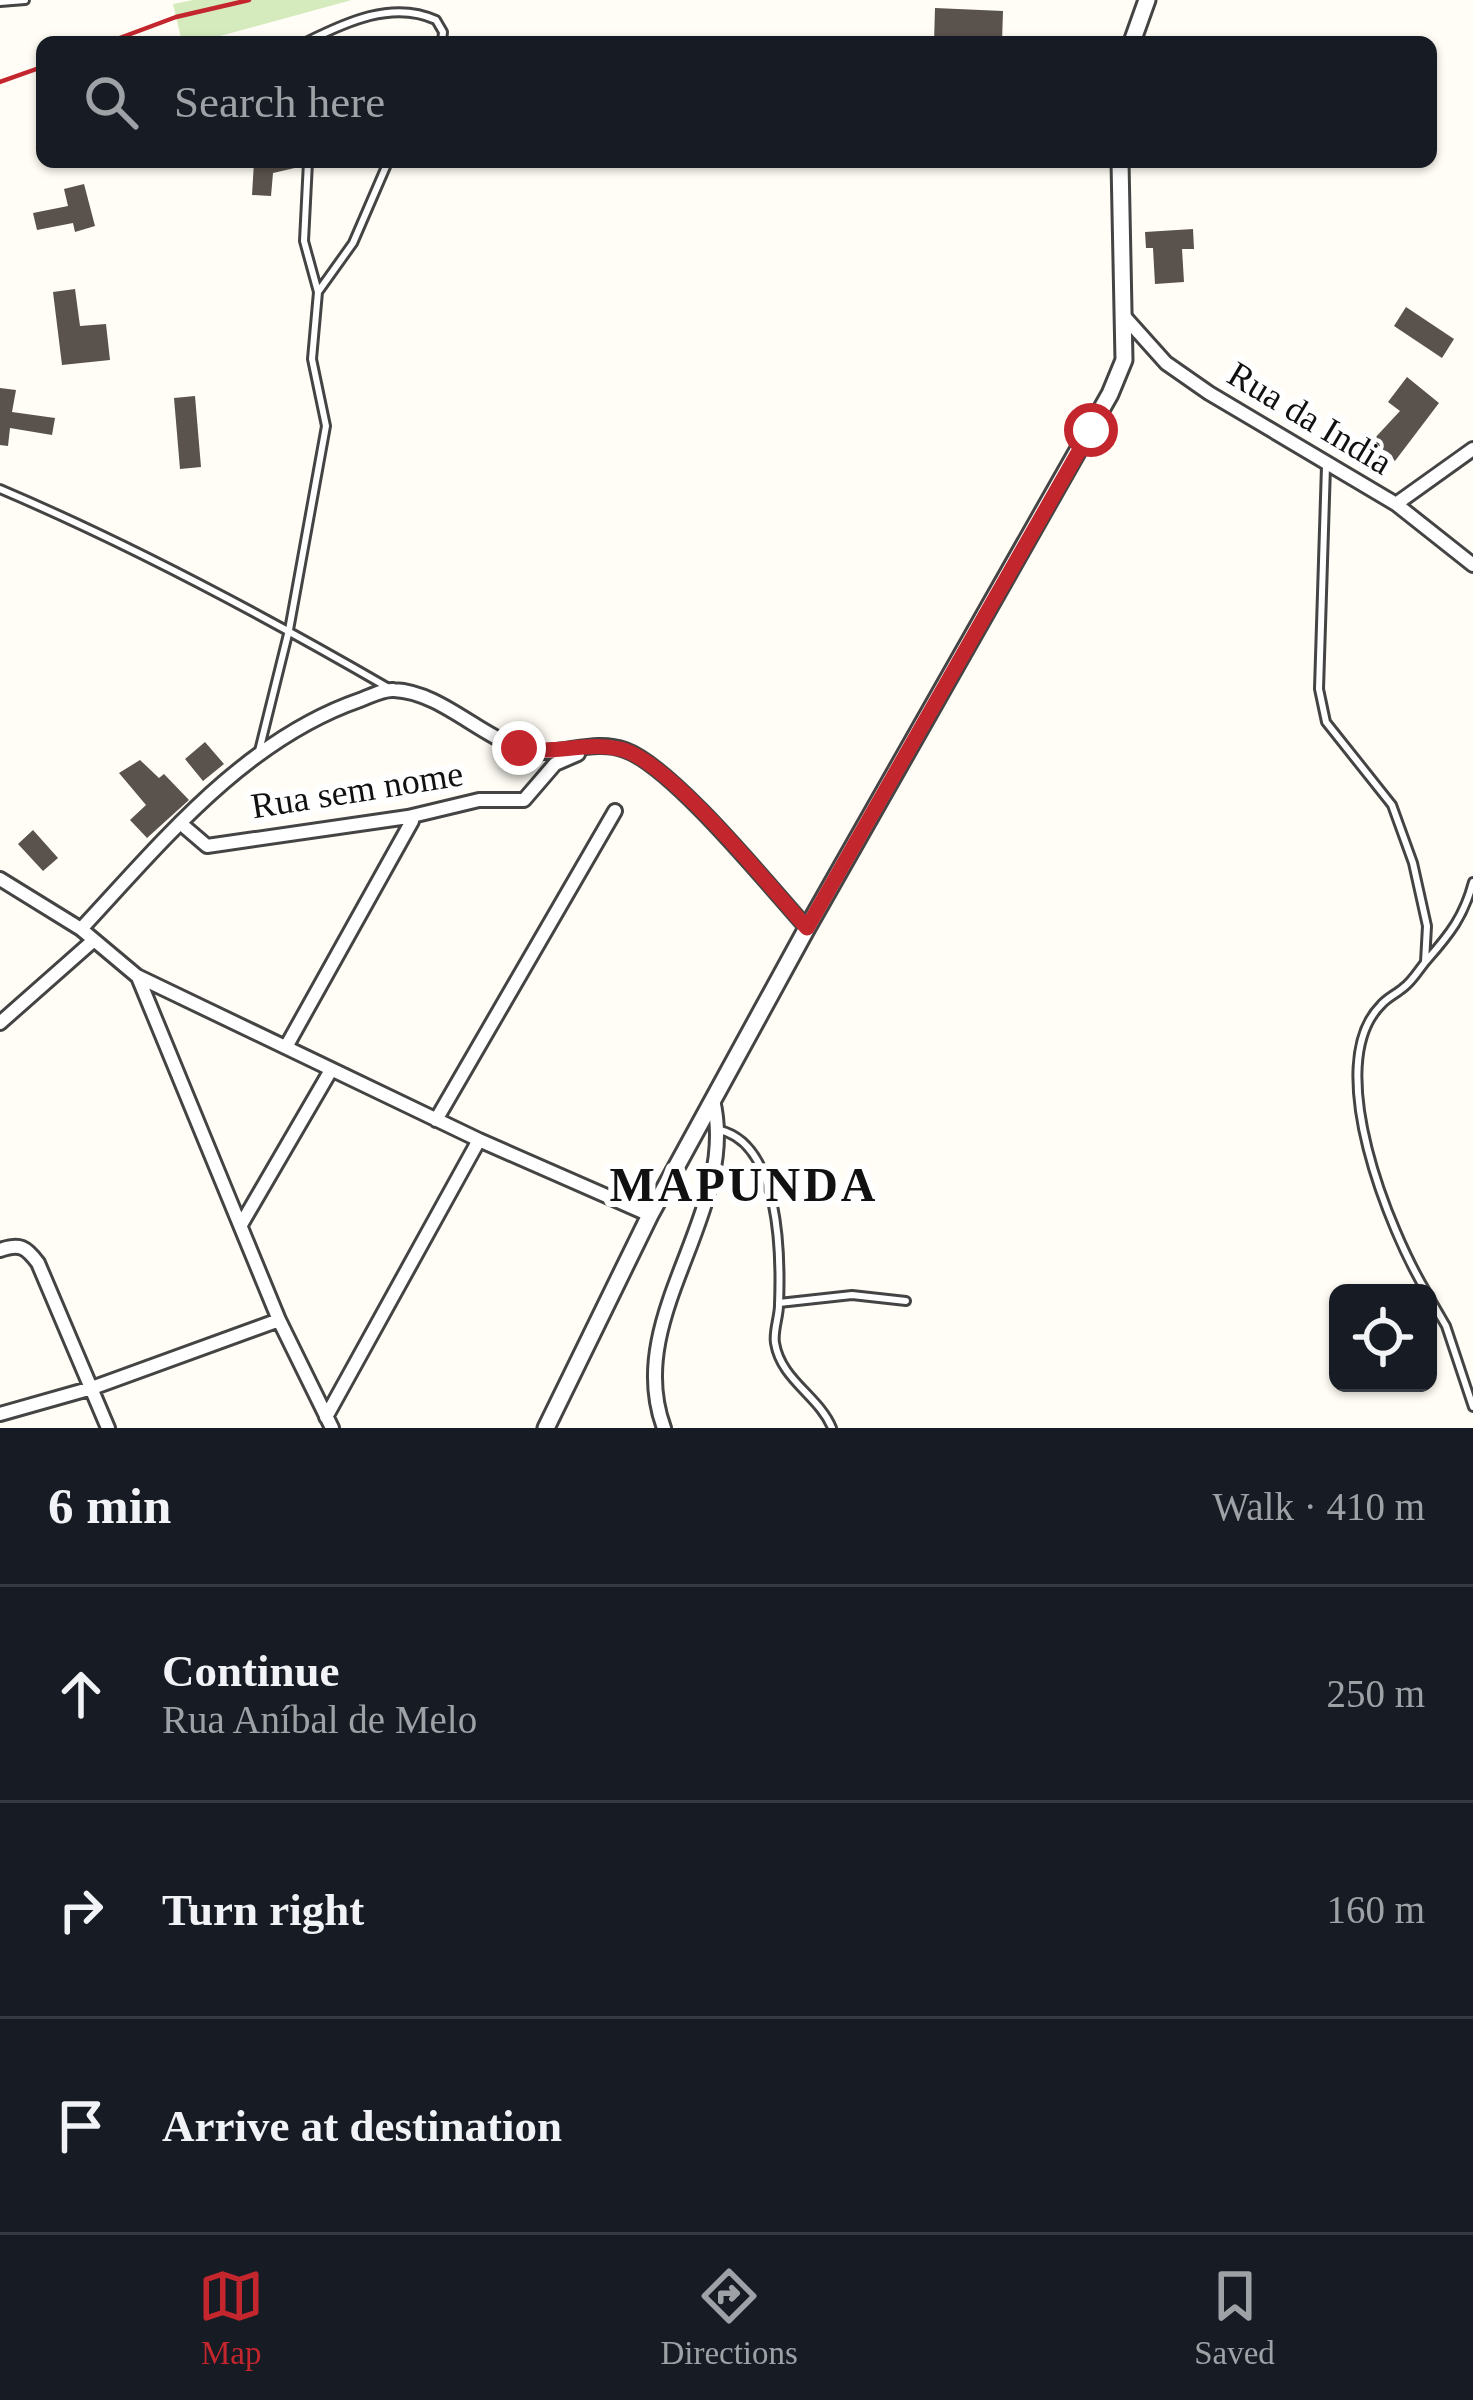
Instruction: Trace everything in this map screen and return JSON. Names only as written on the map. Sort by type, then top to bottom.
[{"type":"street","points":[[1134,36],[1147,0]]},
{"type":"street","points":[[546,1428],[650,1215],[713,1099],[1110,394],[1124,360],[1120,168]]},
{"type":"street","name":"Rua da India","points":[[1123,315],[1166,362],[1209,393],[1396,503],[1473,565]]},
{"type":"street","points":[[1396,503],[1473,449]]},
{"type":"street","points":[[81,929],[197,804],[259,754],[337,708],[390,689],[416,694],[519,748],[550,754],[596,746],[625,749],[666,776],[807,928]]},
{"type":"street","name":"Rua sem nome","points":[[186,828],[207,846],[408,817],[478,800],[524,800],[555,764],[596,746]]},
{"type":"street","points":[[436,1120],[615,811]]},
{"type":"street","points":[[286,1047],[412,821]]},
{"type":"street","points":[[0,878],[81,929],[137,976],[479,1141],[650,1215]]},
{"type":"street","points":[[0,1023],[94,940]]},
{"type":"street","points":[[137,976],[279,1320],[329,1423]]},
{"type":"street","points":[[242,1223],[331,1070]]},
{"type":"street","points":[[664,1428],[653,1373],[660,1333],[718,1164],[720,1130],[713,1099]]},
{"type":"street","points":[[329,1423],[479,1141]]},
{"type":"street","points":[[0,1250],[15,1244],[27,1248],[38,1263],[108,1428]]},
{"type":"street","points":[[0,1414],[92,1388],[279,1320]]},
{"type":"lane","points":[[0,2],[26,0]]},
{"type":"lane","points":[[321,36],[369,16],[402,10],[436,20],[440,36]]},
{"type":"lane","points":[[259,754],[289,630],[326,426],[312,359],[318,292],[304,241],[308,168]]},
{"type":"lane","points":[[318,292],[353,243],[385,168]]},
{"type":"lane","points":[[1327,460],[1318,689],[1327,722],[1392,805],[1413,863],[1426,926],[1425,962]]},
{"type":"lane","points":[[0,489],[106,534],[390,689]]},
{"type":"lane","points":[[1422,1284],[1374,1177],[1361,1123],[1363,1032],[1380,1006],[1407,986],[1449,938],[1466,912],[1473,882]]},
{"type":"lane","points":[[720,1130],[736,1134],[762,1163],[775,1217],[779,1303],[775,1343],[788,1373],[825,1410],[832,1428]]},
{"type":"lane","points":[[779,1303],[852,1295],[906,1301]]},
{"type":"lane","points":[[1437,1310],[1473,1407]]},
{"type":"green space","points":[[352,0],[220,36],[181,36],[173,4]]},
{"type":"building","points":[[935,8],[1003,11],[1002,36],[934,36]]},
{"type":"building","points":[[254,168],[295,168],[273,173],[271,196],[252,195]]},
{"type":"building","points":[[84,184],[95,226],[75,232],[73,223],[37,230],[33,213],[68,206],[64,189]]},
{"type":"building","points":[[1193,229],[1194,249],[1182,249],[1184,282],[1155,284],[1153,248],[1146,248],[1145,232]]},
{"type":"building","points":[[75,289],[80,326],[106,324],[110,360],[62,365],[53,292]]},
{"type":"building","points":[[1406,307],[1454,339],[1442,358],[1394,326]]},
{"type":"building","points":[[1407,377],[1439,403],[1395,461],[1373,440],[1400,411],[1388,402]]},
{"type":"building","points":[[0,388],[16,390],[12,412],[55,418],[52,435],[10,428],[8,446],[0,445]]},
{"type":"building","points":[[195,396],[201,467],[180,469],[174,398]]},
{"type":"building","points":[[205,742],[224,764],[203,781],[185,759]]},
{"type":"building","points":[[140,760],[159,778],[164,774],[189,800],[147,838],[130,820],[146,805],[119,773]]},
{"type":"building","points":[[33,830],[58,858],[43,871],[18,844]]},
{"type":"railway","points":[[125,36],[176,17],[249,0]]},
{"type":"railway","points":[[0,82],[36,69]]},
{"type":"district","name":"MAPUNDA","points":[[744,1184]]},
{"type":"route","points":[[519,748],[550,754],[590,746],[625,749],[666,776],[807,928],[1091,430]]}]
